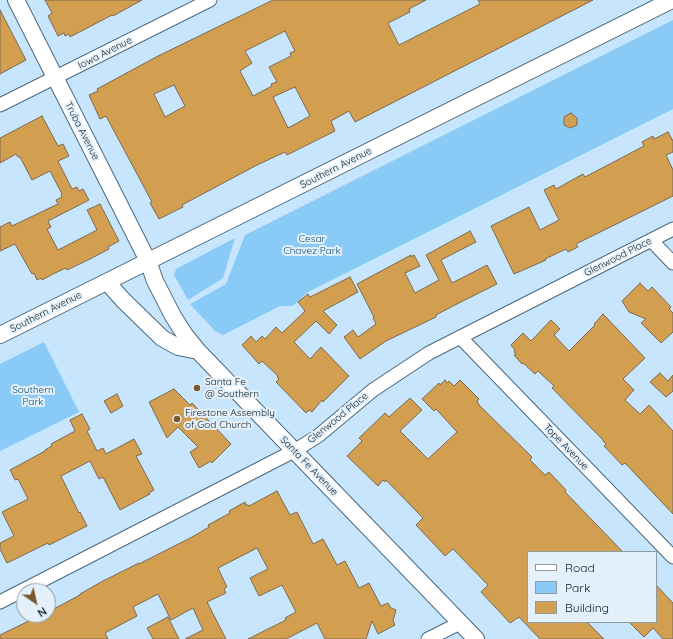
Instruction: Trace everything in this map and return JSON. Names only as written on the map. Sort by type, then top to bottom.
[{"type":"street","name":"Truba Avenue","points":[[16,0],[148,261]]},
{"type":"street","name":"Iowa Avenue","points":[[0,105],[210,0]]},
{"type":"street","name":"Southern Avenue","points":[[0,335],[672,0]]},
{"type":"street","name":"Glenwood Place","points":[[0,602],[294,451],[318,436],[373,390],[428,353],[673,229]]},
{"type":"street","points":[[651,240],[673,263]]},
{"type":"street","name":"Santa Fe Avenue","points":[[148,261],[155,281],[173,316],[185,335],[198,351],[476,639]]},
{"type":"street","points":[[106,282],[162,338],[178,347],[198,351]]},
{"type":"street","name":"Tope Avenue","points":[[460,337],[673,557]]},
{"type":"street","points":[[428,639],[460,623]]},
{"type":"green space","name":"Cesar Chavez Park","points":[[673,20],[673,109],[308,292],[301,298],[302,299],[292,306],[280,306],[223,335],[215,331],[190,304],[226,284],[245,235]]},
{"type":"green space","points":[[235,238],[223,278],[188,300],[174,275],[176,269]]},
{"type":"green space","name":"Southern Park","points":[[44,342],[79,412],[0,451],[0,364]]},
{"type":"building","points":[[45,0],[142,0],[70,37],[69,34],[65,36],[64,33],[58,36],[48,16],[52,13]]},
{"type":"building","points":[[273,0],[426,0],[409,9],[410,12],[388,23],[399,45],[480,4],[478,0],[593,0],[355,122],[349,111],[331,121],[335,131],[287,155],[285,152],[257,165],[159,219],[150,203],[152,202],[106,116],[100,119],[89,95],[98,91],[97,89],[158,56]],"holes":[[[285,31],[295,51],[290,53],[291,56],[269,67],[277,82],[271,84],[272,86],[253,96],[240,71],[252,63],[245,51]],[[174,85],[185,106],[165,117],[154,94]],[[295,87],[310,116],[288,128],[273,97]]]},
{"type":"building","points":[[0,10],[26,60],[0,74]]},
{"type":"building","points":[[571,113],[577,118],[577,125],[570,128],[564,125],[564,117]]},
{"type":"building","points":[[42,116],[58,146],[63,144],[69,156],[58,161],[72,189],[77,187],[79,191],[83,189],[89,200],[48,221],[51,227],[47,229],[58,250],[97,230],[87,210],[100,204],[119,241],[108,247],[109,249],[67,270],[66,268],[42,280],[41,278],[37,280],[15,244],[0,251],[0,227],[10,222],[12,226],[58,204],[56,200],[62,197],[62,194],[50,171],[32,180],[20,157],[16,154],[0,163],[0,138]]},
{"type":"building","points":[[668,132],[673,141],[673,152],[666,155],[673,170],[673,196],[576,244],[578,247],[568,252],[566,249],[545,259],[546,260],[514,274],[491,226],[529,207],[540,230],[559,220],[544,190],[554,185],[556,189],[583,174],[585,177],[644,146],[642,142],[653,136],[654,139]]},
{"type":"building","points":[[470,231],[476,242],[441,260],[452,283],[487,265],[497,284],[436,315],[436,317],[386,341],[360,359],[344,337],[353,330],[358,337],[376,324],[357,284],[411,255],[411,257],[414,255],[420,266],[405,273],[415,293],[439,280],[426,255]]},
{"type":"building","points":[[350,277],[358,292],[323,311],[337,325],[329,334],[316,321],[294,342],[310,359],[321,347],[349,376],[323,402],[322,400],[312,412],[309,410],[306,413],[276,382],[279,379],[277,377],[278,376],[262,361],[259,364],[242,345],[251,336],[256,342],[262,336],[265,339],[276,327],[282,333],[305,311],[298,302],[308,294],[310,297]]},
{"type":"building","points":[[640,283],[648,291],[652,287],[671,307],[669,309],[673,313],[673,332],[661,343],[641,323],[646,319],[629,312],[622,301]]},
{"type":"building","points":[[603,314],[645,358],[623,379],[634,390],[625,400],[640,414],[649,405],[673,431],[673,514],[625,463],[622,465],[604,446],[606,444],[603,440],[552,388],[554,386],[538,371],[535,374],[523,363],[522,364],[514,355],[516,354],[514,352],[515,350],[511,345],[523,333],[531,341],[551,320],[560,329],[554,335],[569,351],[595,325],[594,324]]},
{"type":"building","points":[[660,373],[668,381],[673,375],[673,391],[666,397],[650,382]]},
{"type":"building","points":[[445,380],[447,383],[449,381],[454,386],[460,380],[479,399],[477,401],[479,405],[532,457],[530,460],[545,475],[549,472],[566,490],[565,492],[622,551],[527,551],[527,623],[588,623],[604,639],[540,639],[519,617],[510,623],[481,592],[488,585],[453,549],[445,556],[416,525],[423,518],[386,480],[385,482],[383,480],[378,486],[347,456],[362,441],[359,438],[385,413],[389,417],[410,398],[422,410],[400,431],[428,459],[457,432],[436,409],[434,411],[422,399],[439,383],[440,385]]},
{"type":"building","points":[[174,389],[190,405],[192,403],[231,444],[212,463],[211,461],[199,468],[190,452],[198,447],[178,427],[167,438],[149,402]]},
{"type":"building","points":[[117,394],[123,406],[111,413],[104,401]]},
{"type":"building","points":[[82,414],[90,429],[87,431],[97,451],[103,448],[106,454],[134,439],[142,454],[136,456],[154,490],[149,493],[150,494],[120,510],[103,477],[99,479],[90,461],[61,476],[87,526],[49,545],[48,543],[7,563],[0,549],[0,543],[14,536],[2,512],[28,499],[18,479],[15,480],[10,470],[45,451],[52,446],[51,444],[75,431],[70,420]]},
{"type":"building","points":[[277,491],[290,515],[297,512],[313,544],[323,539],[337,565],[345,561],[359,588],[369,583],[381,606],[388,603],[391,608],[396,610],[393,621],[395,625],[378,634],[372,621],[366,639],[325,639],[317,623],[286,639],[248,639],[286,620],[285,618],[296,612],[282,585],[259,596],[250,578],[268,569],[257,548],[218,568],[227,587],[224,589],[226,593],[207,602],[226,639],[185,639],[203,630],[193,608],[171,620],[158,594],[133,607],[137,616],[105,633],[108,639],[0,639],[0,635],[25,623],[56,623],[56,608],[101,582],[194,536],[209,527],[208,525],[230,513],[229,511],[245,502],[246,505],[249,506]]},
{"type":"building","points":[[657,586],[673,603],[673,639],[663,639],[653,628],[644,637],[630,623],[657,623]]},
{"type":"building","points":[[168,617],[179,639],[153,639],[147,628]]},
{"type":"place","name":"Santa Fe @ Southern","points":[[197,388]]},
{"type":"place","name":"Firestone Assembly of God Church","points":[[177,419]]}]
